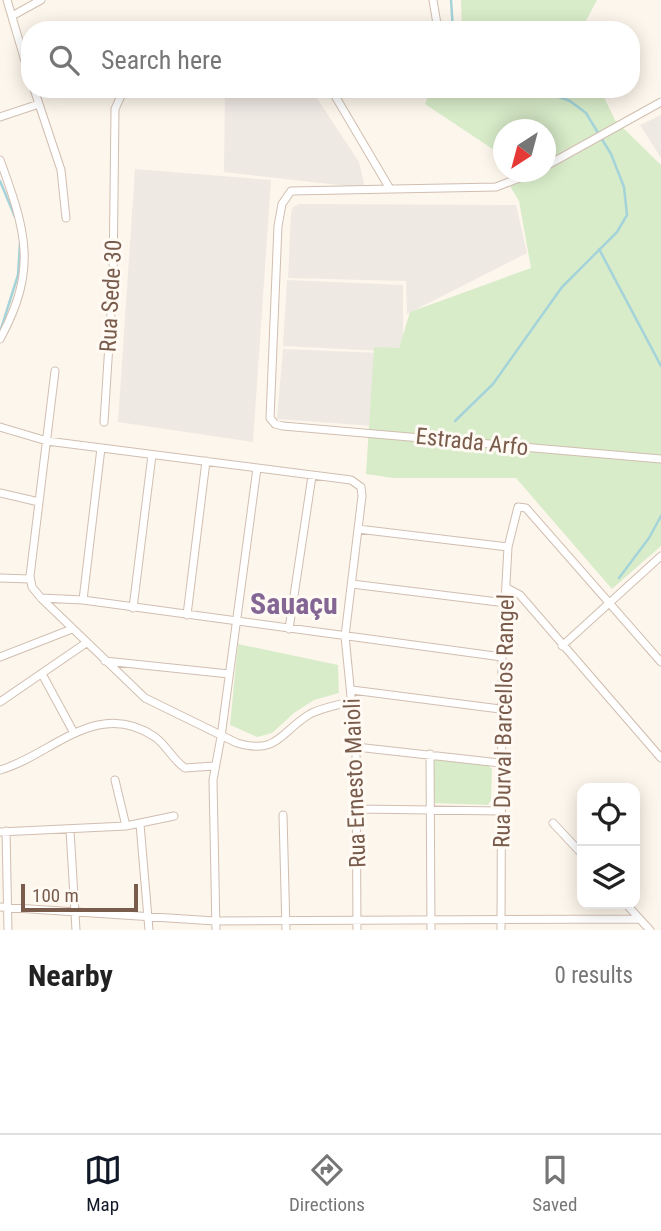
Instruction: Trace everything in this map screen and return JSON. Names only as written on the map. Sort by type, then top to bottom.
[{"type":"street","points":[[7,0],[21,47]]},
{"type":"street","points":[[12,16],[41,0]]},
{"type":"street","points":[[433,0],[436,21]]},
{"type":"street","points":[[37,98],[63,178],[66,218]]},
{"type":"street","name":"Rua Sede 30","points":[[104,422],[113,282],[115,109],[120,98]]},
{"type":"street","points":[[336,98],[390,189],[496,187],[509,182]]},
{"type":"street","points":[[556,160],[661,102]]},
{"type":"street","points":[[0,117],[39,104]]},
{"type":"street","points":[[0,160],[22,220],[26,251],[22,286],[0,339]]},
{"type":"street","name":"Estrada Arfo","points":[[390,189],[297,190],[291,191],[282,205],[274,291],[270,410],[272,422],[284,426],[661,459]]},
{"type":"street","points":[[55,371],[30,579],[41,598],[151,702],[221,737],[251,747],[268,746],[317,710],[353,701]]},
{"type":"street","points":[[0,427],[47,441],[312,477],[289,629]]},
{"type":"street","points":[[83,600],[101,448]]},
{"type":"street","points":[[133,608],[152,455]]},
{"type":"street","points":[[187,615],[206,461]]},
{"type":"street","points":[[216,930],[214,766],[221,737],[257,468]]},
{"type":"street","name":"Rua Ernesto Maioli","points":[[312,477],[351,480],[362,490],[345,636],[353,701],[359,810],[357,930]]},
{"type":"street","points":[[0,493],[39,502]]},
{"type":"street","name":"Rua Durval Barcellos Rangel","points":[[500,930],[502,657],[508,547],[519,506],[526,508],[608,603]]},
{"type":"street","points":[[359,529],[508,547]]},
{"type":"street","points":[[562,646],[661,556]]},
{"type":"street","points":[[0,578],[30,579]]},
{"type":"street","points":[[352,584],[506,603]]},
{"type":"street","points":[[507,588],[520,595],[661,758]]},
{"type":"street","points":[[41,598],[83,600],[502,657]]},
{"type":"street","points":[[608,603],[661,662]]},
{"type":"street","points":[[0,657],[72,629]]},
{"type":"street","points":[[0,702],[86,643]]},
{"type":"street","points":[[105,661],[229,674]]},
{"type":"street","points":[[42,674],[74,733]]},
{"type":"street","points":[[352,690],[500,709]]},
{"type":"street","points":[[0,770],[74,733],[127,723],[154,737],[185,768],[214,766]]},
{"type":"street","points":[[356,747],[500,763]]},
{"type":"street","points":[[430,754],[431,930]]},
{"type":"street","points":[[115,780],[126,826]]},
{"type":"street","points":[[359,810],[501,811]]},
{"type":"street","points":[[283,815],[286,930]]},
{"type":"street","points":[[8,930],[4,908],[3,832],[126,826],[174,816]]},
{"type":"street","points":[[554,823],[577,848]]},
{"type":"street","points":[[140,824],[149,930]]},
{"type":"street","points":[[70,830],[76,930]]},
{"type":"street","points":[[4,908],[215,921],[639,919]]},
{"type":"street","points":[[630,909],[650,930]]},
{"type":"shaded area","points":[[225,98],[317,98],[359,162],[365,188],[224,172]]},
{"type":"shaded area","points":[[661,115],[661,158],[640,125]]},
{"type":"shaded area","points":[[135,169],[271,180],[253,442],[118,422]]},
{"type":"shaded area","points":[[300,204],[516,205],[527,253],[407,314],[406,281],[288,278],[291,213],[293,207]]},
{"type":"shaded area","points":[[287,280],[403,285],[403,352],[283,346]]},
{"type":"shaded area","points":[[283,349],[403,354],[401,428],[277,419]]},
{"type":"green space","points":[[461,0],[597,0],[586,21],[462,21]]},
{"type":"green space","points":[[427,98],[604,98],[615,120],[661,165],[661,546],[612,589],[516,478],[393,478],[366,474],[374,347],[399,348],[410,312],[531,268],[519,201],[508,182],[556,182],[556,119],[493,119],[493,149],[425,104]]},
{"type":"green space","points":[[238,644],[338,665],[339,693],[314,700],[294,713],[272,733],[257,737],[230,725]]},
{"type":"green space","points":[[433,759],[487,764],[492,769],[491,800],[488,805],[432,803]]},
{"type":"waterway","points":[[451,0],[452,21]]},
{"type":"waterway","points":[[455,421],[493,384],[562,287],[617,232],[627,215],[624,187],[611,154],[586,113],[562,98]]},
{"type":"waterway","points":[[0,181],[15,217]]},
{"type":"waterway","points":[[1,329],[18,275],[20,243]]},
{"type":"waterway","points":[[599,249],[661,366]]},
{"type":"waterway","points":[[619,578],[649,538],[661,516]]},
{"type":"district","name":"Sauaçu","points":[[294,603]]}]
